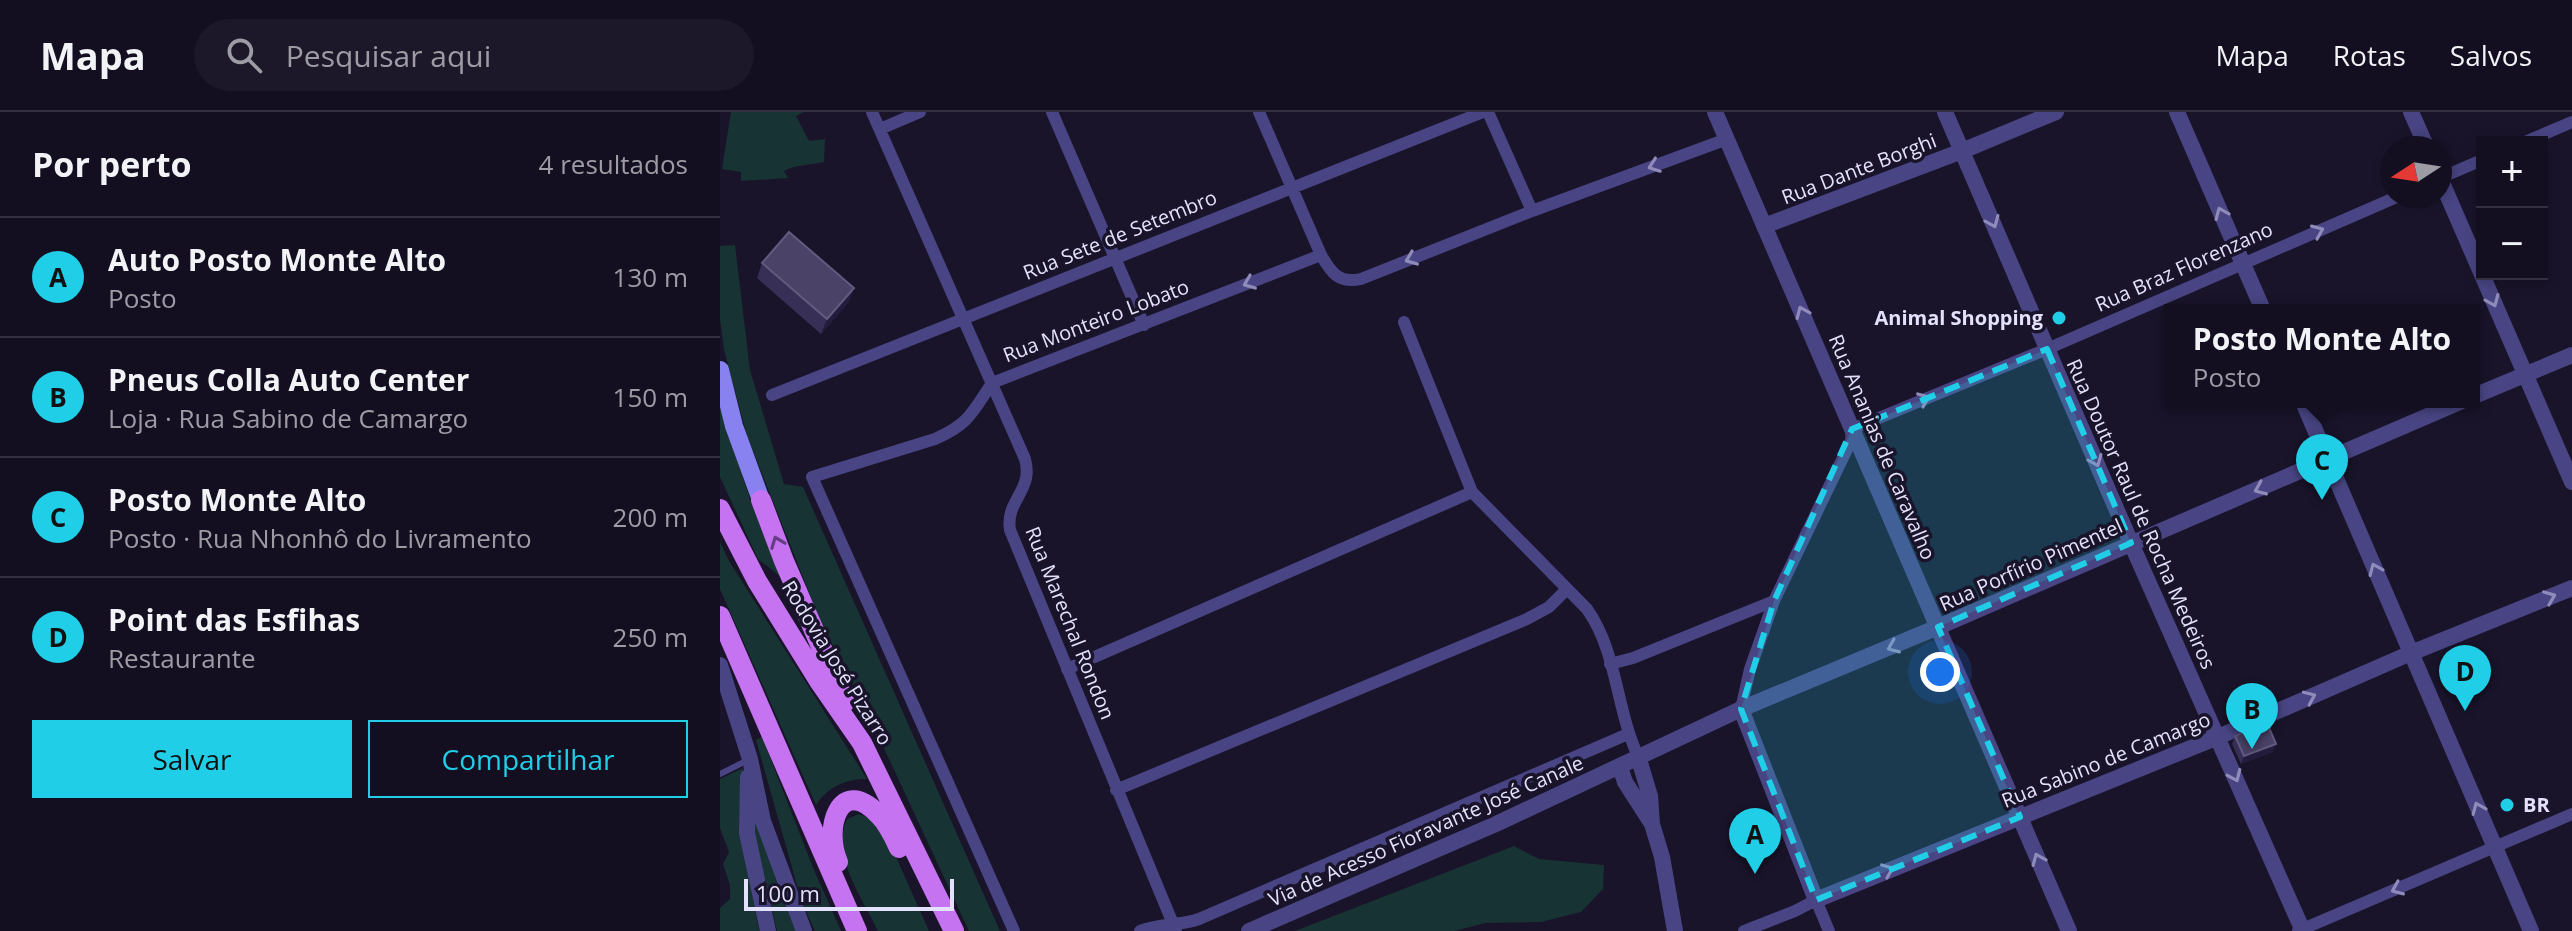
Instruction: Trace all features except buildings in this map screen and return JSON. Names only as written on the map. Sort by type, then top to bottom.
[{"type":"main road","points":[[720,370],[734,426],[784,561],[862,743]]},
{"type":"main road","name":"Rodovia José Pizarro","points":[[720,509],[757,581],[862,743],[954,931]]},
{"type":"main road","points":[[720,616],[857,931]]},
{"type":"main road","points":[[857,931],[854,899],[831,839],[836,813],[848,800],[868,805],[881,816],[905,860],[934,889]]},
{"type":"street","name":"Rua Marechal Rondon","points":[[872,112],[1027,466],[1025,487],[1011,510],[1010,530],[1174,927]]},
{"type":"street","points":[[880,129],[920,112]]},
{"type":"street","points":[[1052,112],[1144,325]]},
{"type":"street","points":[[1259,112],[1321,255],[1339,279],[1361,279],[1532,211],[1727,139]]},
{"type":"street","points":[[1486,112],[1532,211]]},
{"type":"street","name":"Rua Sete de Setembro","points":[[772,395],[1486,112]]},
{"type":"street","name":"Rua Ananias de Caravalho","points":[[1715,112],[2069,931]]},
{"type":"street","name":"Rua Doutor Raul de Rocha Medeiros","points":[[1945,112],[2301,930]]},
{"type":"street","name":"Rua Dante Borghi","points":[[1764,226],[2056,112]]},
{"type":"street","points":[[2177,112],[2260,304]]},
{"type":"street","points":[[2411,112],[2422,136]]},
{"type":"street","points":[[2539,136],[2572,122]]},
{"type":"street","points":[[2452,173],[2476,163]]},
{"type":"street","name":"Rua Braz Florenzano","points":[[1852,429],[2047,349],[2380,204]]},
{"type":"street","points":[[2452,206],[2572,482]]},
{"type":"street","name":"Rua Monteiro Lobato","points":[[1014,931],[812,477],[935,439],[964,425],[992,383],[1321,255]]},
{"type":"street","points":[[1404,322],[1472,492],[1594,619],[1604,641],[1628,734],[1650,796],[1652,824],[1665,869],[1675,931]]},
{"type":"street","points":[[2480,393],[2572,355]]},
{"type":"street","points":[[2306,408],[2531,931]]},
{"type":"street","name":"Rua Porfírio Pimentel","points":[[1620,767],[1741,709],[2447,408]]},
{"type":"street","points":[[1829,931],[1741,709],[1750,669],[1774,601],[1851,441],[1852,429]]},
{"type":"street","points":[[1067,669],[1472,492]]},
{"type":"street","name":"Rua Sabino de Camargo","points":[[1744,931],[2572,588]]},
{"type":"street","points":[[1116,790],[1527,619],[1544,610],[1567,589]]},
{"type":"street","points":[[1610,664],[1633,658],[1774,601]]},
{"type":"street","points":[[720,665],[750,759],[763,821],[804,931]]},
{"type":"street","points":[[1140,931],[1157,924],[1174,927],[1199,919],[1628,734]]},
{"type":"street","points":[[750,759],[746,790],[747,833],[768,931]]},
{"type":"street","points":[[1620,767],[1625,782],[1652,824]]},
{"type":"street","name":"Via de Acesso Fioravante José Canale","points":[[1249,931],[1620,767]]},
{"type":"street","points":[[2301,930],[2572,814]]},
{"type":"lane","points":[[720,774],[750,759]]},
{"type":"highlighted area","points":[[2047,349],[2131,543],[1938,627],[2020,817],[1816,900],[1741,709],[1774,601],[1852,429]]},
{"type":"green space","points":[[731,112],[804,112],[796,116],[809,141],[825,139],[824,162],[788,169],[784,171],[788,178],[741,181],[741,172],[722,169]]},
{"type":"green space","points":[[735,245],[750,370],[784,484],[803,487],[1000,931],[969,931],[869,716],[820,620],[747,436],[724,350],[720,319],[720,246]]},
{"type":"green space","points":[[720,408],[751,502],[780,576],[758,559],[720,477]]},
{"type":"green space","points":[[720,542],[867,779],[838,785],[816,805],[720,589]]},
{"type":"green space","points":[[762,737],[841,931],[815,931],[802,903],[756,740]]},
{"type":"green space","points":[[743,768],[739,826],[759,931],[720,931],[720,908],[730,899],[730,885],[723,864],[729,852],[720,828],[720,779]]},
{"type":"green space","points":[[752,811],[799,931],[777,931],[754,834]]},
{"type":"green space","points":[[859,814],[875,820],[888,839],[929,931],[878,931],[845,862],[843,833],[847,819]]},
{"type":"green space","points":[[1514,846],[1539,859],[1604,865],[1603,889],[1581,912],[1541,922],[1485,923],[1455,931],[1295,931]]},
{"type":"place","name":"Animal Shopping","points":[[2059,318]]},
{"type":"place","name":"Posto Monte Alto","points":[[2322,500]]},
{"type":"place","name":"Point das Esfihas","points":[[2465,711]]},
{"type":"place","name":"Pneus Colla Auto Center","points":[[2252,749]]},
{"type":"place","name":"BR","points":[[2507,805]]},
{"type":"place","name":"Auto Posto Monte Alto","points":[[1755,874]]}]
